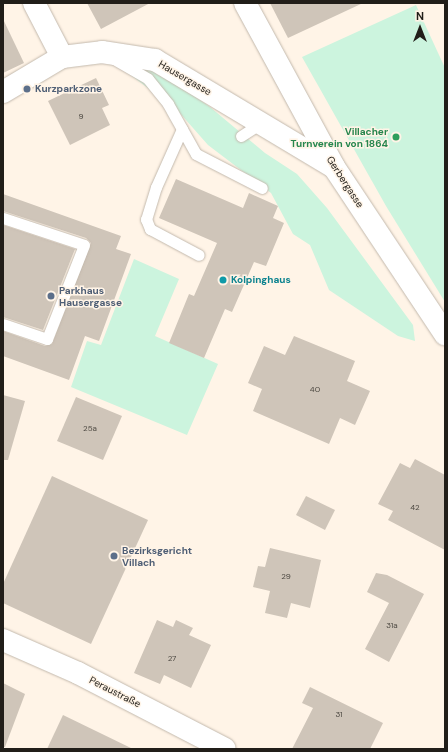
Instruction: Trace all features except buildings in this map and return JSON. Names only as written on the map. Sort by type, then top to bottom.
[{"type":"street","points":[[34,3],[62,57]]},
{"type":"street","name":"Gerbergasse","points":[[245,3],[334,167],[445,334]]},
{"type":"street","name":"Hausergasse","points":[[3,92],[62,57],[102,52],[155,60],[334,167]]},
{"type":"street","name":"Peraustraße","points":[[3,640],[78,673],[225,749]]},
{"type":"lane","points":[[102,52],[148,80],[168,104],[196,154],[262,188]]},
{"type":"lane","points":[[241,136],[261,123]]},
{"type":"lane","points":[[182,129],[156,187],[146,219],[150,229],[199,255]]},
{"type":"lane","points":[[3,218],[84,245],[47,339],[3,324]]},
{"type":"green space","name":"Villacher Turnverein von 1864","points":[[416,5],[445,68],[445,302],[386,206],[302,57]]},
{"type":"green space","points":[[138,64],[156,69],[210,107],[265,153],[297,174],[327,208],[413,325],[415,341],[398,336],[329,290],[310,245],[293,234],[271,193],[208,145],[178,111],[124,70]]},
{"type":"green space","points":[[134,259],[179,279],[155,336],[218,364],[187,435],[71,387],[87,341],[101,345]]},
{"type":"place","name":"Kurzparkzone","points":[[27,89]]},
{"type":"place","name":"Villacher Turnverein von 1864","points":[[396,137]]},
{"type":"place","name":"Kolpinghaus","points":[[223,280]]},
{"type":"place","name":"Parkhaus Hausergasse","points":[[51,296]]},
{"type":"place","name":"Bezirksgericht Villach","points":[[114,556]]}]
